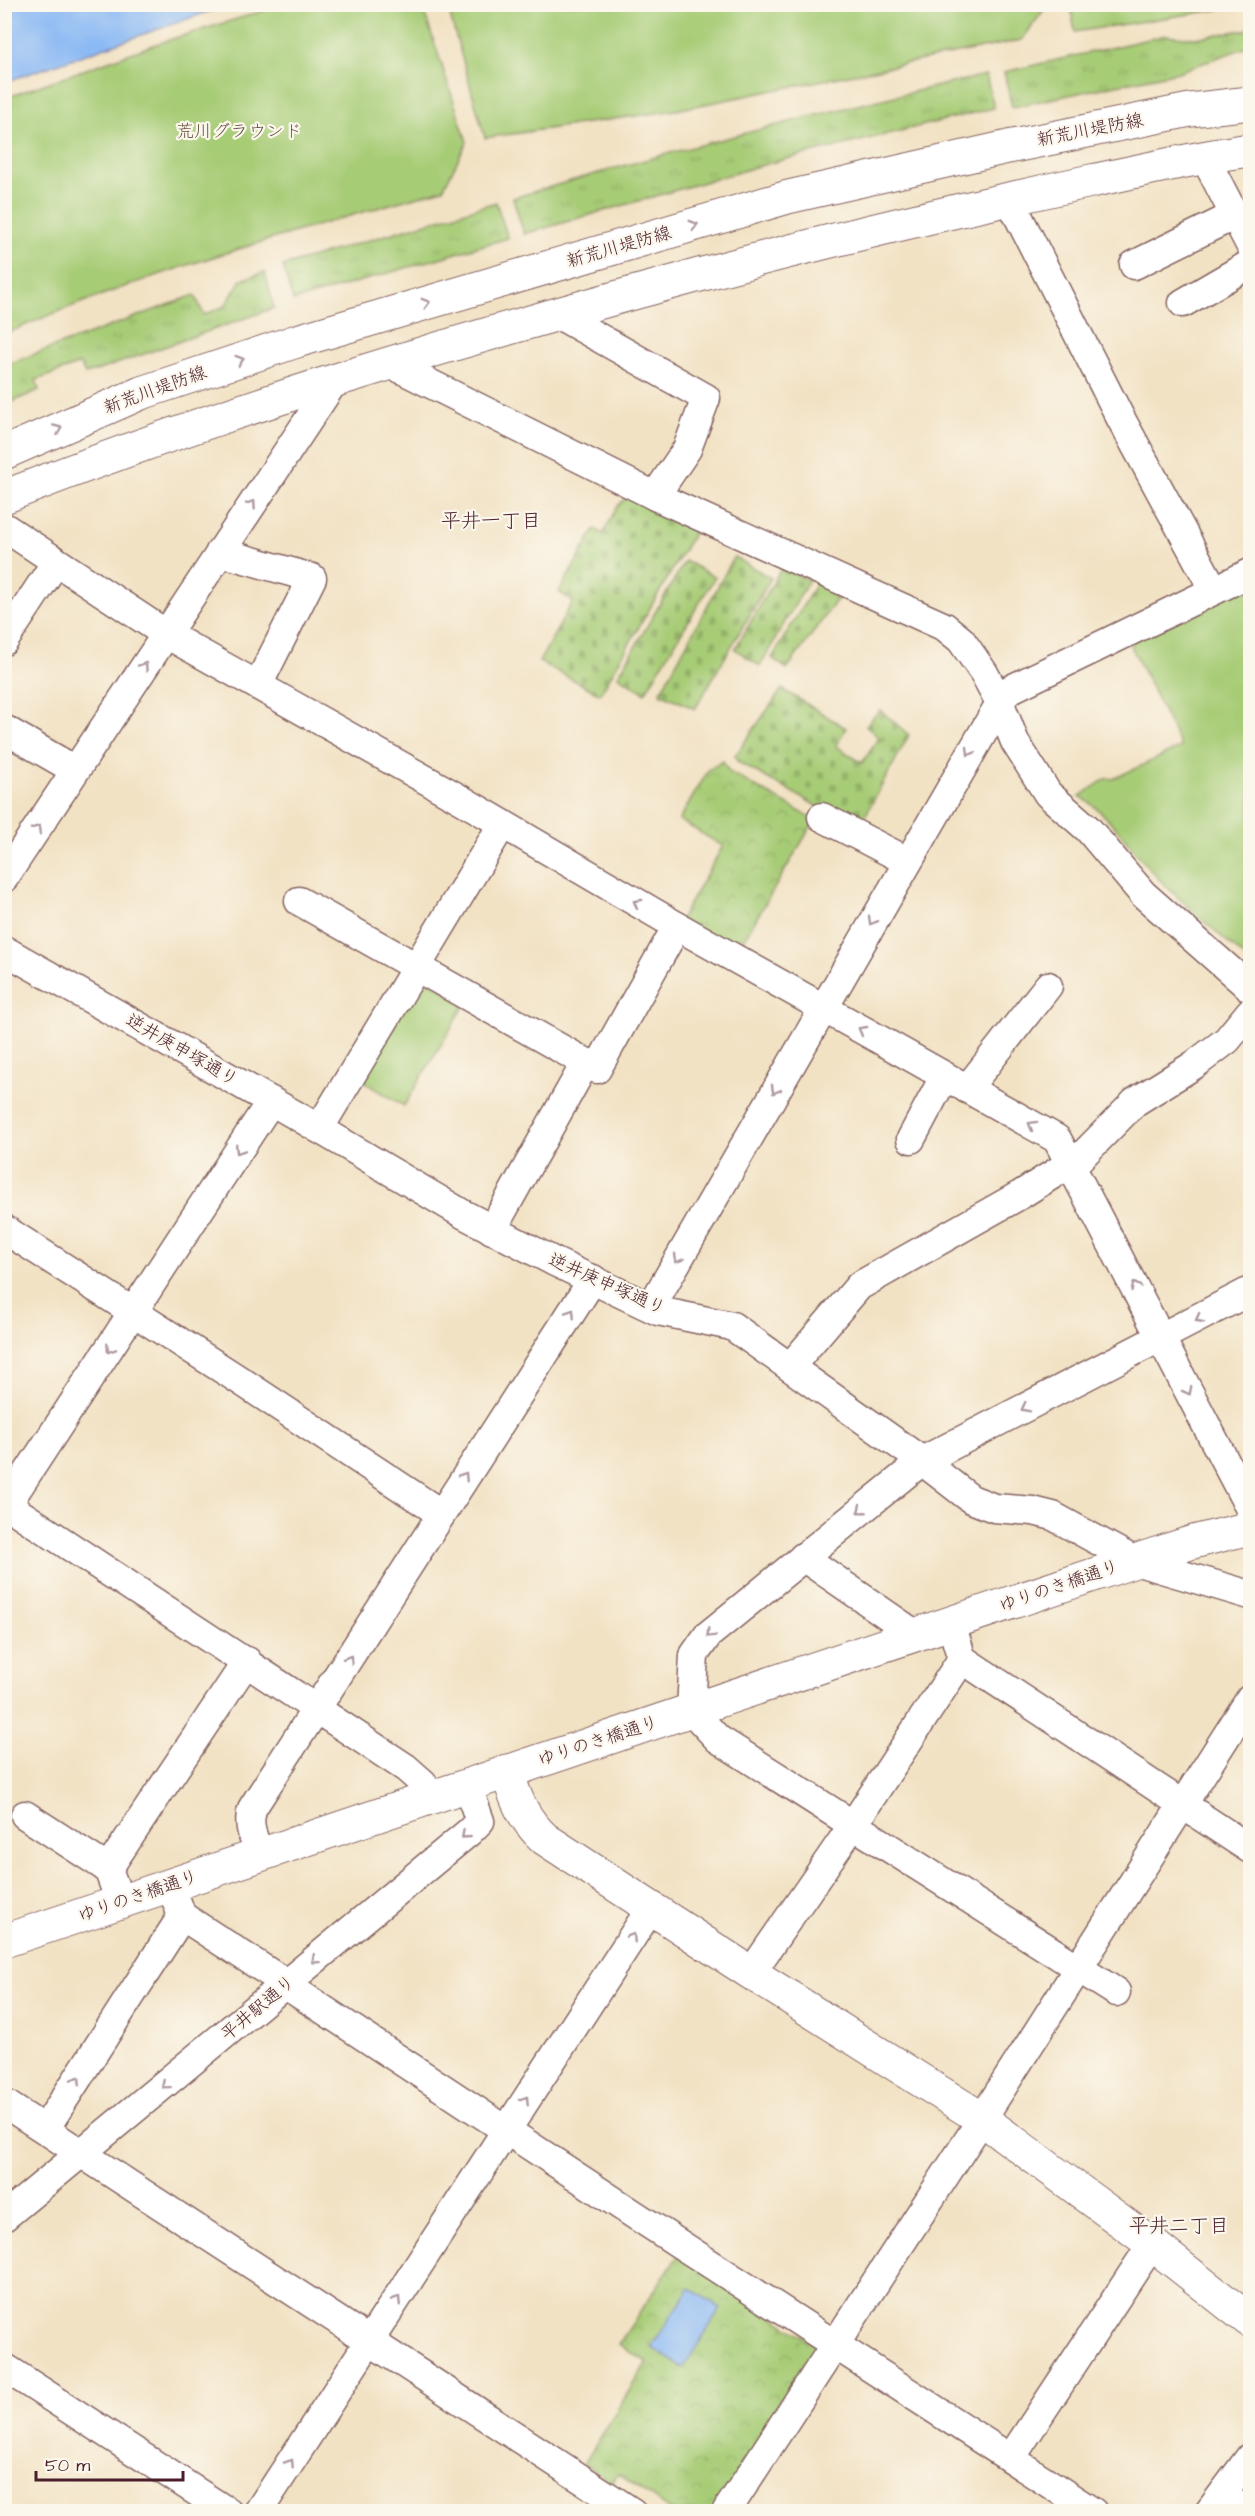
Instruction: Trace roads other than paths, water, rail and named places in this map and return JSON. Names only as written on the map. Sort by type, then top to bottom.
[{"type":"main road","name":"新荒川堤防線","points":[[4,453],[141,393],[297,341],[788,197],[1030,142],[1190,110],[1251,103]]},
{"type":"main road","points":[[4,497],[142,444],[335,380],[557,314],[786,251],[1008,198],[1204,156],[1251,150]]},
{"type":"main road","name":"ゆりのき橋通り","points":[[1193,1542],[1251,1514]]},
{"type":"main road","name":"ゆりのき橋通り","points":[[4,1941],[1135,1561],[1193,1542],[1251,1528]]},
{"type":"main road","points":[[507,1771],[518,1805],[544,1839],[982,2119],[1152,2244],[1251,2321]]},
{"type":"street","points":[[1204,156],[1251,245]]},
{"type":"street","points":[[1008,198],[1120,417],[1214,590]]},
{"type":"street","points":[[1134,265],[1234,215]]},
{"type":"street","points":[[1183,303],[1251,264]]},
{"type":"street","points":[[557,314],[706,398],[687,448],[655,496]]},
{"type":"street","points":[[388,363],[655,496],[945,627],[961,640],[984,673],[999,701],[1015,742],[1048,794],[1088,829],[1143,894],[1251,988]]},
{"type":"street","points":[[4,878],[335,380]]},
{"type":"street","points":[[4,527],[166,634],[462,800],[677,926],[1057,1139],[1251,1509]]},
{"type":"street","points":[[220,552],[312,578],[258,685]]},
{"type":"street","points":[[4,641],[56,562]]},
{"type":"street","points":[[651,1307],[999,701],[1007,691],[1251,573]]},
{"type":"street","points":[[4,729],[75,770]]},
{"type":"street","points":[[822,817],[907,861]]},
{"type":"street","points":[[319,1129],[502,825]]},
{"type":"street","points":[[299,902],[597,1069],[677,926]]},
{"type":"street","name":"逆井庚申塚通り","points":[[4,950],[271,1101],[492,1230],[651,1307],[732,1326],[922,1461],[970,1499],[994,1508],[1033,1511],[1053,1516],[1135,1561],[1251,1595]]},
{"type":"street","points":[[911,1139],[955,1083],[1048,986]]},
{"type":"street","points":[[789,1367],[859,1286],[1071,1166],[1135,1101],[1194,1065],[1227,1040],[1251,1012]]},
{"type":"street","points":[[492,1230],[586,1062]]},
{"type":"street","points":[[271,1101],[134,1313],[5,1506],[247,1661],[406,1768],[423,1783],[429,1799]]},
{"type":"street","points":[[4,1229],[440,1513]]},
{"type":"street","points":[[260,1855],[250,1827],[249,1815],[440,1513],[593,1279]]},
{"type":"street","points":[[1116,1992],[717,1739],[691,1710],[694,1655],[708,1635],[922,1461],[1251,1291]]},
{"type":"street","points":[[803,1557],[916,1635]]},
{"type":"street","points":[[951,1623],[962,1659],[1182,1806],[1251,1849]]},
{"type":"street","points":[[751,1973],[853,1825],[962,1659]]},
{"type":"street","points":[[108,1869],[247,1661]]},
{"type":"street","points":[[726,2511],[982,2119],[1251,1699]]},
{"type":"street","name":"平井駅通り","points":[[4,2217],[470,1832],[480,1821],[466,1785]]},
{"type":"street","points":[[25,1815],[108,1869],[120,1901]]},
{"type":"street","points":[[171,1884],[182,1916],[506,2130],[1093,2511]]},
{"type":"street","points":[[258,2511],[651,1908]]},
{"type":"street","points":[[45,2129],[182,1916]]},
{"type":"street","points":[[4,2103],[632,2511]]},
{"type":"street","points":[[1011,2458],[1152,2244]]},
{"type":"street","points":[[4,2367],[228,2511]]},
{"type":"street","points":[[1246,2511],[1216,2503],[1251,2457]]},
{"type":"water","points":[[4,5],[236,5],[225,6],[5,82]]},
{"type":"water","points":[[690,2288],[721,2308],[683,2368],[651,2347]]},
{"type":"district","name":"平井一丁目","points":[[491,521]]},
{"type":"district","name":"平井二丁目","points":[[1179,2226]]},
{"type":"park label","name":"荒川グラウンド","points":[[239,131]]}]
